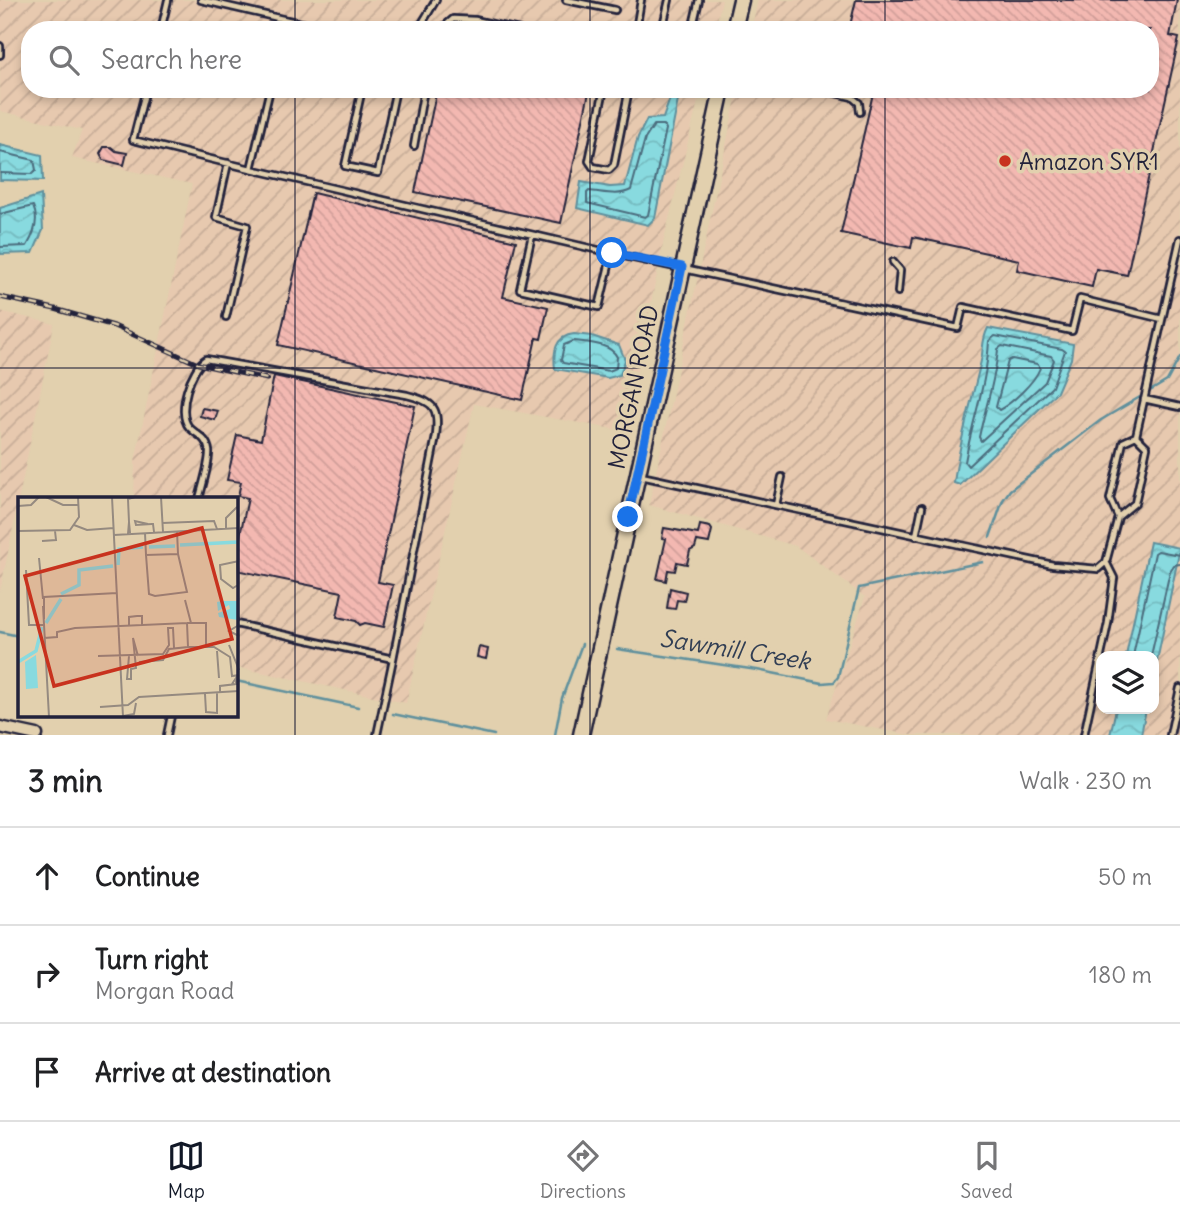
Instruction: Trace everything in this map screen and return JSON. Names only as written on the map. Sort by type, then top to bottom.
[{"type":"street","points":[[736,21],[741,0]]},
{"type":"street","name":"MORGAN ROAD","points":[[581,735],[720,98]]},
{"type":"street","points":[[0,727],[37,735]]},
{"type":"lane","points":[[163,21],[168,0]]},
{"type":"lane","points":[[201,0],[292,21]]},
{"type":"lane","points":[[423,21],[436,0]]},
{"type":"lane","points":[[566,0],[615,10]]},
{"type":"lane","points":[[638,21],[641,0]]},
{"type":"lane","points":[[664,21],[669,0]]},
{"type":"lane","points":[[694,21],[699,0]]},
{"type":"lane","points":[[451,21],[478,21]]},
{"type":"lane","points":[[0,46],[0,55]]},
{"type":"lane","points":[[144,98],[133,140],[612,253],[958,328],[963,307],[1072,331],[1080,299],[1162,319]]},
{"type":"lane","points":[[251,169],[268,98]]},
{"type":"lane","points":[[360,98],[345,166],[378,173],[395,98]]},
{"type":"lane","points":[[414,146],[422,98]]},
{"type":"lane","points":[[602,98],[589,161],[593,167],[609,170],[614,165],[627,98]]},
{"type":"lane","points":[[853,98],[859,103],[860,112]]},
{"type":"lane","points":[[226,317],[247,226],[216,217],[228,163]]},
{"type":"lane","points":[[532,235],[520,289],[530,292],[599,307],[612,253]]},
{"type":"lane","points":[[1136,436],[1180,239]]},
{"type":"lane","points":[[893,262],[900,270],[898,292]]},
{"type":"lane","points":[[199,497],[209,451],[203,437],[188,427],[183,415],[190,381],[198,364],[206,359],[407,395],[423,399],[434,407],[438,418],[436,436],[377,735]]},
{"type":"lane","points":[[1144,399],[1180,407]]},
{"type":"lane","points":[[637,475],[1053,565],[1098,569],[1106,562],[1118,517],[1135,503],[1146,447],[1136,436]]},
{"type":"lane","points":[[1118,517],[1110,499],[1123,442],[1136,436]]},
{"type":"lane","points":[[776,505],[782,477]]},
{"type":"lane","points":[[916,536],[922,507]]},
{"type":"lane","points":[[1084,735],[1108,623],[1114,578],[1106,562]]},
{"type":"lane","points":[[238,624],[393,659]]},
{"type":"lane","points":[[1170,735],[1180,688]]},
{"type":"shaded area","points":[[0,0],[722,0],[717,21],[21,21],[21,98],[699,98],[664,239],[625,431],[474,404],[406,703],[238,667],[238,497],[134,497],[135,461],[192,184],[72,158],[82,130],[0,111]]},
{"type":"shaded area","points":[[758,0],[1180,0],[1180,735],[910,735],[826,719],[865,597],[796,546],[649,505],[736,98],[1159,98],[1159,21],[753,21]]},
{"type":"shaded area","points":[[0,311],[54,324],[0,592]]},
{"type":"water","points":[[670,98],[678,98],[655,218],[648,225],[577,208],[581,182],[610,187],[625,186],[638,137],[647,119],[663,118]]},
{"type":"water","points":[[0,145],[42,155],[43,181],[0,180]]},
{"type":"water","points":[[41,195],[43,230],[33,253],[0,254],[0,208]]},
{"type":"water","points":[[988,328],[1073,344],[1071,359],[1057,392],[960,485],[954,483],[956,468]]},
{"type":"water","points":[[574,334],[592,336],[619,345],[625,360],[620,375],[608,378],[555,369],[554,357],[559,341]]},
{"type":"water","points":[[1150,542],[1180,548],[1159,651],[1127,651]]},
{"type":"water","points":[[1115,714],[1145,714],[1141,735],[1110,735]]},
{"type":"building","name":"Amazon SYR1","points":[[856,0],[1177,0],[1170,36],[1179,38],[1127,275],[1096,269],[1092,287],[1017,270],[1019,260],[913,237],[911,248],[841,233],[872,98],[1159,98],[1159,21],[851,21]]},
{"type":"building","points":[[435,98],[588,98],[561,223],[415,192]]},
{"type":"building","points":[[104,147],[127,153],[124,165],[103,160],[100,154]]},
{"type":"building","points":[[313,193],[516,241],[503,297],[548,307],[541,339],[536,338],[522,400],[278,345]]},
{"type":"building","points":[[274,376],[415,406],[378,582],[393,585],[384,627],[365,623],[360,625],[356,621],[337,617],[342,592],[238,570],[238,545],[248,498],[238,496],[241,482],[227,480],[237,435],[261,440]]},
{"type":"building","points":[[202,408],[218,411],[215,420],[200,416]]},
{"type":"building","points":[[700,525],[712,530],[709,543],[697,541],[695,548],[690,551],[687,564],[677,562],[675,571],[668,570],[666,581],[657,579],[666,539],[662,538],[664,528],[698,534]]},
{"type":"building","points":[[670,588],[686,592],[684,601],[677,600],[675,609],[667,608]]},
{"type":"building","points":[[479,647],[488,649],[486,659],[477,657]]},
{"type":"waterway","name":"Sawmill Creek","points":[[990,537],[1003,500],[1010,490],[1101,420],[1167,381],[1180,357]]},
{"type":"waterway","name":"Sawmill Creek","points":[[617,649],[757,670],[822,683],[834,682],[838,677],[859,588],[983,562]]},
{"type":"waterway","name":"Sawmill Creek","points":[[0,632],[18,636]]},
{"type":"waterway","name":"Sawmill Creek","points":[[555,735],[562,698],[582,644]]},
{"type":"waterway","name":"Sawmill Creek","points":[[238,681],[358,707]]},
{"type":"waterway","name":"Sawmill Creek","points":[[393,714],[494,735]]},
{"type":"railway","points":[[0,297],[114,326],[198,364],[267,379]]},
{"type":"place","name":"Amazon SYR1","points":[[1005,161]]},
{"type":"route","points":[[612,253],[682,267],[628,517]]}]
